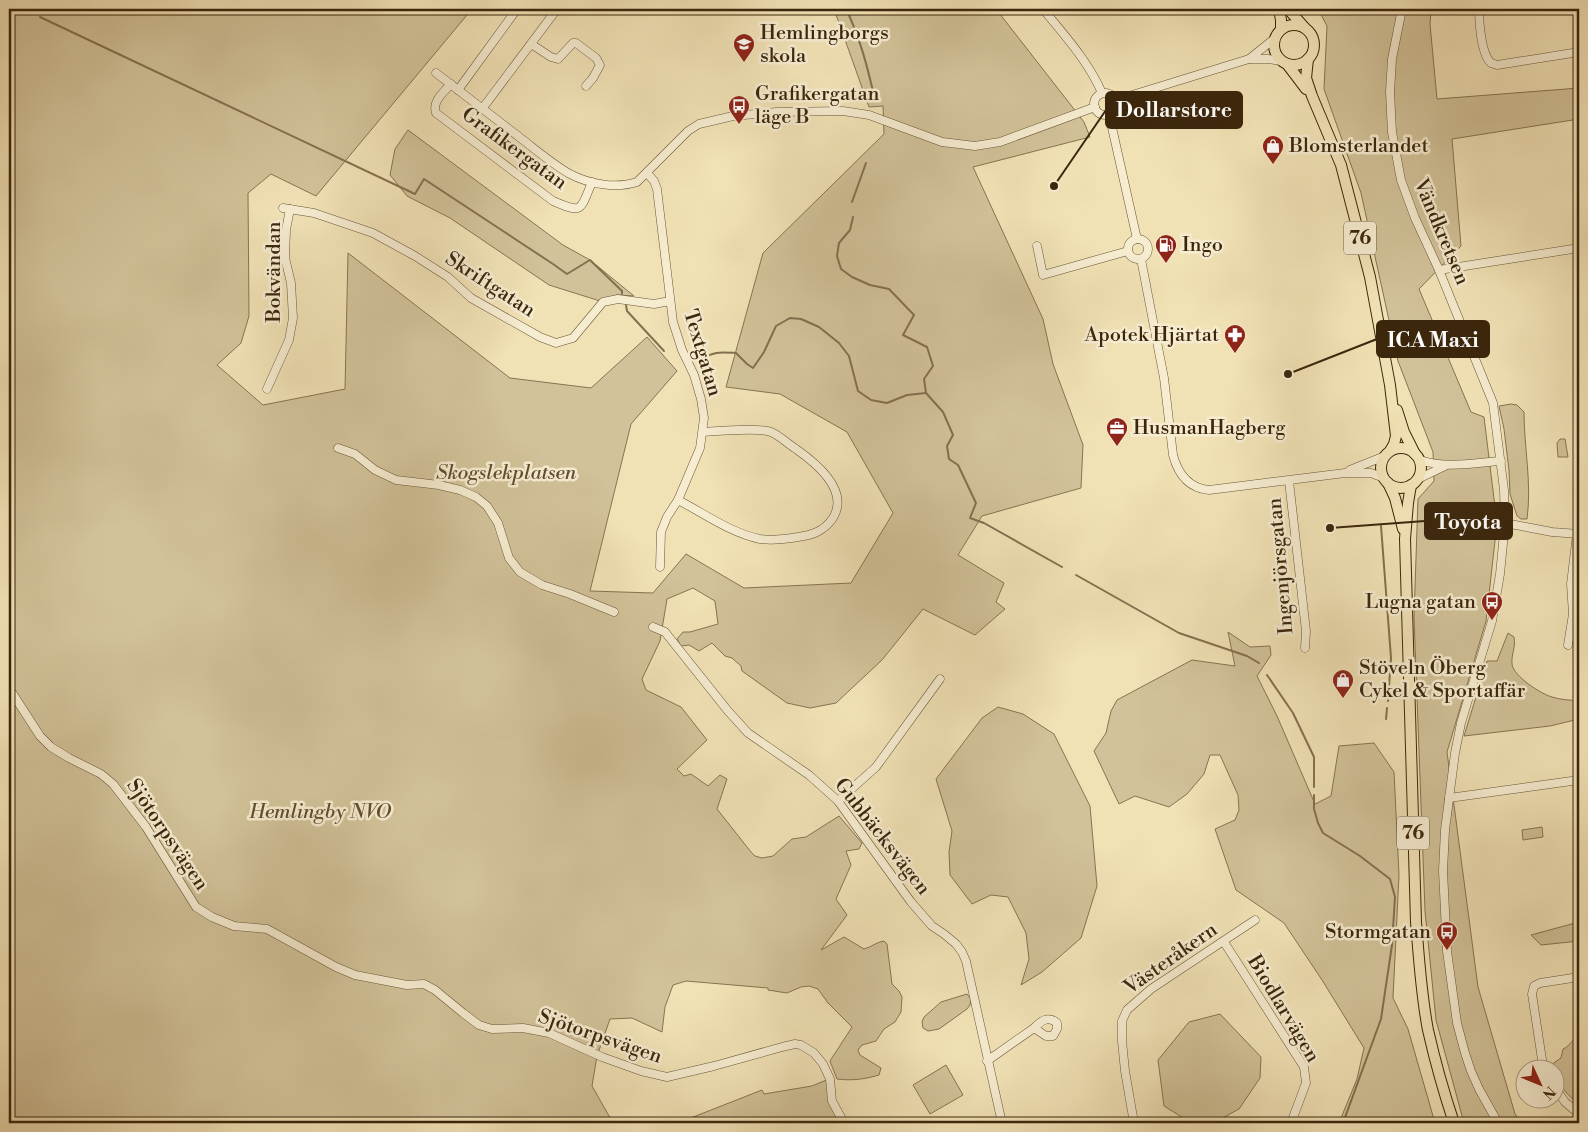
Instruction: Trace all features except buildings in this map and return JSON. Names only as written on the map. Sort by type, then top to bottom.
[{"type":"main road","points":[[1279,9],[1281,29]]},
{"type":"main road","points":[[1288,9],[1310,32],[1314,43],[1308,60],[1298,65],[1284,62],[1274,51],[1274,39],[1281,29],[1293,24],[1306,28]]},
{"type":"main road","name":"76","points":[[1308,60],[1306,78],[1342,165],[1370,277],[1390,385],[1396,436],[1388,454]]},
{"type":"main road","name":"76","points":[[1284,62],[1312,96]]},
{"type":"main road","name":"76","points":[[1390,385],[1404,432],[1417,457]]},
{"type":"main road","points":[[1403,448],[1410,450],[1417,457],[1420,473],[1414,482],[1399,488],[1386,480],[1381,467],[1388,454],[1403,448]]},
{"type":"main road","name":"76","points":[[1386,480],[1395,498],[1405,539]]},
{"type":"main road","name":"76","points":[[1414,482],[1408,503],[1405,539],[1416,922],[1428,1030],[1442,1087],[1454,1123]]},
{"type":"street","points":[[458,90],[517,9]]},
{"type":"street","points":[[482,109],[557,9]]},
{"type":"street","points":[[1043,9],[1081,56],[1102,93]]},
{"type":"street","name":"Vändkretsen","points":[[1402,9],[1390,76],[1392,132],[1401,180],[1415,218],[1439,270],[1493,403],[1501,461],[1505,523],[1500,574],[1492,621],[1461,723],[1455,753],[1443,871],[1447,951],[1458,1024],[1471,1071],[1498,1123]]},
{"type":"street","points":[[1479,9],[1485,55],[1491,64],[1497,65],[1579,52]]},
{"type":"street","points":[[1248,59],[1274,39]]},
{"type":"street","points":[[531,44],[551,57],[558,59],[573,43],[576,43],[596,58],[600,65],[586,86]]},
{"type":"street","points":[[1116,100],[1248,59],[1268,59],[1284,62]]},
{"type":"street","name":"Grafikergatan","points":[[436,73],[571,175],[592,182],[616,185],[627,185],[636,182],[688,131],[699,124],[733,116],[778,112],[843,111],[869,115],[942,142],[975,146],[1000,142],[1095,107]]},
{"type":"street","name":"Grafikergatan","points":[[450,84],[436,102],[434,107],[436,113],[553,201],[572,209],[577,209],[581,206],[592,182]]},
{"type":"street","points":[[1102,93],[1111,94],[1116,100],[1116,108],[1109,114],[1100,114],[1095,107],[1095,100],[1102,93]]},
{"type":"street","name":"Ingenjörsgatan","points":[[1109,114],[1137,239],[1145,242],[1148,246],[1146,255],[1141,258],[1164,378],[1173,455],[1179,472],[1185,480],[1192,486],[1201,489],[1217,489],[1345,473],[1370,473],[1386,480]]},
{"type":"street","name":"Textgatan","points":[[647,173],[654,181],[657,189],[673,322],[702,399],[704,418],[700,448],[678,500],[660,532],[660,567]]},
{"type":"street","name":"Skriftgatan","points":[[287,209],[314,213],[373,233],[448,277],[471,298],[540,337],[556,343],[573,338],[603,302],[618,299],[654,304],[670,301]]},
{"type":"street","name":"Bokvändan","points":[[267,389],[289,340],[292,318],[291,283],[286,258],[287,209]]},
{"type":"street","points":[[1137,239],[1129,244],[1128,251],[1132,257],[1141,258]]},
{"type":"street","points":[[1037,246],[1043,275],[1128,251]]},
{"type":"street","points":[[1439,270],[1579,248]]},
{"type":"street","points":[[678,500],[741,534],[763,540],[784,540],[814,535],[828,526],[837,510],[838,495],[829,479],[811,460],[772,432],[760,430],[703,432]]},
{"type":"street","points":[[338,448],[355,454],[375,470],[396,480],[439,485],[476,496],[487,506],[498,523],[510,558],[520,572],[542,585],[614,612]]},
{"type":"street","name":"Ingenjörsgatan","points":[[1345,473],[1388,454]]},
{"type":"street","points":[[1417,457],[1429,463],[1445,466],[1501,461]]},
{"type":"street","points":[[1414,482],[1445,466]]},
{"type":"street","name":"Ingenjörsgatan","points":[[1290,480],[1306,631],[1305,648]]},
{"type":"street","points":[[1505,523],[1552,532],[1578,534],[1571,589],[1573,614],[1568,645]]},
{"type":"street","name":"Gubbäcksvägen","points":[[653,627],[665,632],[748,733],[809,775],[838,801],[912,902],[932,926],[956,944],[962,952],[966,961],[1002,1123]]},
{"type":"street","points":[[838,801],[876,767],[940,679]]},
{"type":"street","name":"Sjötorpsvägen","points":[[9,688],[40,736],[52,747],[101,774],[113,784],[146,827],[196,907],[212,918],[234,926],[267,929],[336,967],[356,975],[407,985],[424,984],[435,990],[468,1017],[486,1027],[492,1029],[523,1028],[549,1033],[602,1057],[667,1077],[782,1047],[795,1044],[801,1045],[814,1053],[823,1064],[830,1080],[832,1101],[844,1123]]},
{"type":"street","points":[[1449,798],[1579,780]]},
{"type":"street","name":"Västeråkern","points":[[1134,1123],[1122,1041],[1122,1021],[1127,1010],[1151,989],[1255,920]]},
{"type":"street","name":"Biodlarvägen","points":[[1224,942],[1304,1068],[1306,1083],[1291,1123]]},
{"type":"street","points":[[1542,1060],[1532,994],[1534,986],[1540,983],[1579,977]]},
{"type":"street","points":[[987,1061],[1034,1028]]},
{"type":"street","points":[[1566,1103],[1579,1114]]},
{"type":"green space","name":"Hemlingby NVO","points":[[9,9],[472,9],[316,196],[271,174],[248,193],[249,316],[241,343],[217,365],[263,405],[345,389],[348,253],[510,378],[591,388],[647,337],[677,371],[631,424],[590,591],[653,593],[686,554],[744,588],[851,583],[893,513],[847,432],[780,394],[726,387],[763,253],[884,134],[883,106],[869,107],[834,9],[996,9],[1084,122],[1090,137],[973,167],[1043,319],[1053,364],[1083,445],[1081,488],[982,516],[958,555],[1004,583],[996,602],[1005,609],[975,635],[923,609],[882,660],[836,703],[810,708],[787,703],[742,671],[741,666],[732,658],[725,656],[712,643],[699,651],[689,645],[681,646],[677,639],[683,632],[690,632],[718,624],[715,601],[693,588],[667,599],[660,641],[642,679],[646,690],[681,707],[707,740],[677,769],[684,776],[691,774],[708,786],[720,775],[727,779],[717,809],[755,856],[762,858],[773,856],[792,839],[806,837],[839,816],[862,843],[859,849],[846,851],[851,865],[836,899],[847,915],[821,950],[844,937],[864,949],[884,941],[887,944],[892,984],[902,997],[901,1012],[895,1022],[884,1029],[876,1041],[862,1045],[858,1050],[860,1055],[881,1068],[879,1075],[859,1079],[837,1079],[830,1061],[852,1027],[828,1003],[818,989],[809,986],[801,987],[787,993],[768,990],[768,988],[686,981],[673,985],[665,1007],[662,1032],[632,1018],[610,1019],[597,1056],[592,1086],[613,1123],[9,1123]]},
{"type":"green space","points":[[1318,9],[1431,9],[1430,24],[1437,99],[1579,88],[1579,119],[1452,139],[1461,246],[1419,289],[1471,412],[1484,417],[1497,523],[1486,621],[1447,752],[1478,987],[1515,1114],[1522,1123],[1464,1123],[1436,1020],[1425,911],[1414,617],[1418,499],[1434,481],[1433,452],[1398,361],[1361,193],[1324,89],[1327,26]]},
{"type":"green space","points":[[408,130],[563,245],[590,260],[634,296],[617,295],[600,301],[549,285],[450,218],[407,196],[390,175],[395,149]]},
{"type":"green space","points":[[1517,405],[1524,412],[1529,492],[1527,519],[1521,519],[1517,516],[1510,494],[1504,429],[1499,406]]},
{"type":"green space","points":[[1560,439],[1565,439],[1568,457],[1558,457],[1557,443]]},
{"type":"green space","points":[[1228,632],[1250,647],[1270,646],[1271,655],[1257,676],[1277,716],[1315,804],[1331,796],[1339,746],[1374,743],[1394,772],[1399,875],[1393,998],[1408,1029],[1435,1123],[1339,1123],[1357,1079],[1364,1048],[1284,923],[1236,890],[1215,829],[1235,820],[1239,810],[1238,795],[1220,755],[1210,755],[1204,774],[1187,794],[1169,807],[1135,796],[1119,804],[1094,751],[1106,733],[1111,711],[1117,700],[1192,660],[1235,666]]},
{"type":"green space","points":[[1508,633],[1514,637],[1512,664],[1517,674],[1528,684],[1547,695],[1559,699],[1579,701],[1579,719],[1550,726],[1464,736],[1487,661],[1497,661]]},
{"type":"green space","points":[[998,707],[1023,714],[1054,734],[1090,806],[1097,886],[1081,938],[1042,972],[1021,985],[1029,959],[1026,933],[1008,897],[991,895],[972,904],[950,875],[949,852],[952,831],[936,779],[982,718]]},
{"type":"green space","points":[[1542,827],[1543,837],[1523,840],[1522,830]]},
{"type":"green space","points":[[1579,922],[1579,941],[1541,945],[1531,935]]},
{"type":"green space","points":[[967,994],[971,999],[967,1009],[939,1029],[928,1031],[923,1028],[922,1022],[924,1017],[941,1002]]},
{"type":"green space","points":[[1220,1014],[1261,1057],[1260,1078],[1239,1109],[1219,1120],[1185,1119],[1164,1106],[1158,1060],[1189,1022]]},
{"type":"green space","points":[[1579,1034],[1579,1105],[1566,1092],[1566,1060],[1558,1060],[1561,1058],[1563,1049]]},
{"type":"green space","points":[[946,1065],[963,1095],[930,1114],[913,1085]]},
{"type":"green space","points":[[829,1079],[838,1111],[846,1123],[678,1123],[762,1090],[764,1094],[812,1086]]},
{"type":"waterway","points":[[846,9],[859,42],[875,100]]},
{"type":"waterway","points":[[40,17],[415,194],[424,179],[567,274],[590,260],[622,291],[622,294]]},
{"type":"waterway","points":[[852,202],[866,163]]},
{"type":"waterway","points":[[853,217],[850,230],[839,243],[837,256],[841,269],[852,277],[870,285],[889,289],[914,315],[903,335],[927,347],[933,366],[924,379],[926,393],[943,412],[953,435],[947,446],[949,459],[958,465],[976,503],[970,518],[984,523],[1062,567]]},
{"type":"waterway","points":[[626,305],[627,311],[664,351]]},
{"type":"waterway","points":[[700,360],[717,353],[736,353],[753,368],[764,352],[776,326],[790,318],[801,319],[819,327],[839,343],[849,356],[858,391],[871,400],[887,403],[907,395],[926,393]]},
{"type":"waterway","points":[[1381,526],[1391,658],[1388,701]]},
{"type":"waterway","points":[[1076,575],[1179,633],[1247,656],[1259,663]]},
{"type":"waterway","points":[[1267,675],[1293,713],[1314,757],[1314,787]]},
{"type":"waterway","points":[[1386,719],[1387,708]]},
{"type":"waterway","points":[[1314,795],[1314,809],[1323,833],[1360,856],[1390,879],[1395,897],[1392,945],[1381,1019],[1343,1123]]},
{"type":"place","name":"Hemlingborgs skola","points":[[744,63]]},
{"type":"place","name":"Grafikergatan läge B","points":[[739,125]]},
{"type":"place","name":"Blomsterlandet","points":[[1273,165]]},
{"type":"place","name":"Dollarstore","points":[[1054,186]]},
{"type":"place","name":"Ingo","points":[[1166,264]]},
{"type":"place","name":"Apotek Hjärtat","points":[[1235,354]]},
{"type":"place","name":"ICA Maxi","points":[[1288,374]]},
{"type":"place","name":"HusmanHagberg","points":[[1117,447]]},
{"type":"place","name":"Toyota","points":[[1330,528]]},
{"type":"place","name":"Lugna gatan","points":[[1492,621]]},
{"type":"place","name":"Stöveln Öberg Cykel & Sportaffär","points":[[1343,699]]},
{"type":"place","name":"Stormgatan","points":[[1447,951]]},
{"type":"park label","name":"Skogslekplatsen","points":[[506,473]]}]
